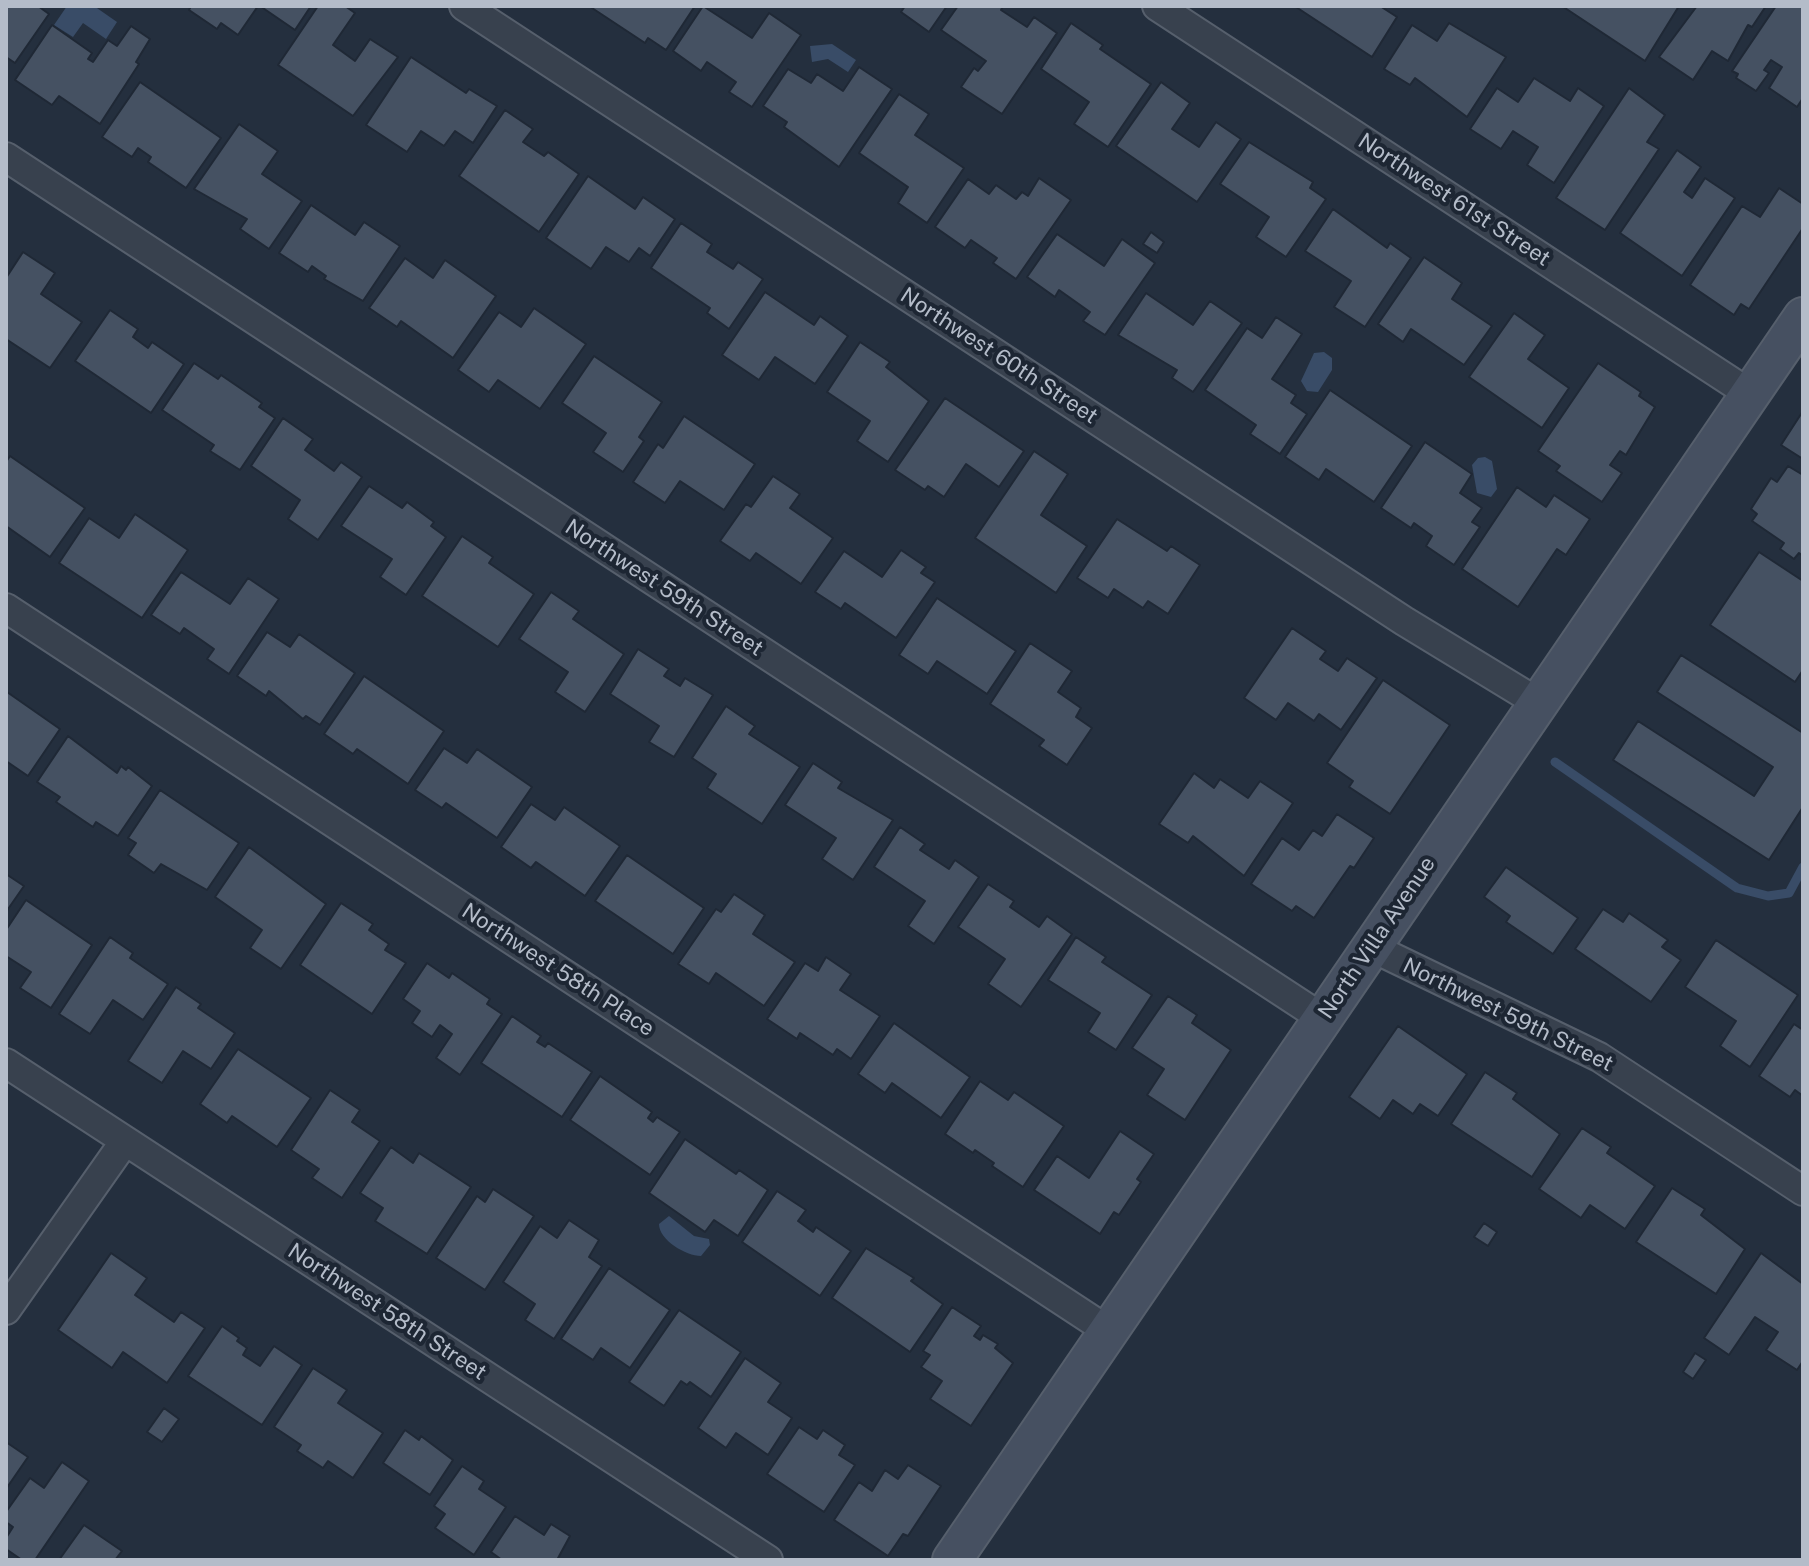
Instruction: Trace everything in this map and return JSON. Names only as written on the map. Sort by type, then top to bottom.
[{"type":"street","name":"Northwest 60th Street","points":[[464,6],[1404,621],[1537,702]]},
{"type":"street","name":"Northwest 61st Street","points":[[1157,6],[1750,394]]},
{"type":"street","name":"Northwest 59th Street","points":[[6,157],[1322,1018]]},
{"type":"street","name":"North Villa Avenue","points":[[952,1560],[1803,317]]},
{"type":"street","name":"Northwest 58th Place","points":[[6,608],[1110,1332]]},
{"type":"street","name":"Northwest 59th Street","points":[[1371,947],[1599,1057],[1803,1191]]},
{"type":"street","name":"Northwest 58th Street","points":[[6,1063],[768,1560]]},
{"type":"street","points":[[6,1310],[125,1141]]},
{"type":"water","points":[[67,6],[94,6],[117,22],[106,39],[83,23],[73,37],[54,25]]},
{"type":"water","points":[[832,44],[856,60],[848,72],[828,59],[812,62],[810,46]]},
{"type":"water","points":[[1324,352],[1332,358],[1332,370],[1318,392],[1307,391],[1301,381],[1314,353]]},
{"type":"water","points":[[1485,457],[1492,461],[1497,489],[1491,497],[1477,493],[1472,465],[1478,458]]},
{"type":"water","points":[[669,1216],[694,1236],[709,1239],[710,1245],[701,1256],[681,1250],[663,1236],[659,1224]]},
{"type":"building","points":[[6,6],[38,6],[49,14],[15,63],[6,57]]},
{"type":"building","points":[[191,6],[258,6],[238,35],[221,23],[217,29],[189,10]]},
{"type":"building","points":[[260,6],[311,6],[295,30]]},
{"type":"building","points":[[318,6],[345,6],[355,13],[333,45],[355,61],[370,39],[398,57],[353,116],[278,65]]},
{"type":"building","points":[[589,6],[695,6],[666,50],[648,38],[645,43]]},
{"type":"building","points":[[703,6],[752,38],[769,13],[801,35],[752,107],[729,92],[736,82],[707,62],[701,71],[673,51]]},
{"type":"building","points":[[905,6],[947,6],[929,32],[901,12]]},
{"type":"building","points":[[958,6],[1003,6],[1001,10],[1027,27],[1034,17],[1057,33],[1002,114],[961,87],[974,68],[978,71],[986,61],[941,30]]},
{"type":"building","points":[[1380,6],[1397,17],[1372,57],[1296,7]]},
{"type":"building","points":[[1562,6],[1679,6],[1645,61]]},
{"type":"building","points":[[1697,6],[1766,6],[1752,27],[1748,25],[1728,61],[1712,51],[1693,80],[1659,57]]},
{"type":"building","points":[[1776,6],[1803,6],[1803,98],[1797,107],[1769,88],[1782,67],[1771,60],[1764,70],[1769,73],[1756,91],[1736,78],[1738,74],[1732,71]]},
{"type":"building","points":[[1071,23],[1103,45],[1100,49],[1151,84],[1108,147],[1074,124],[1089,102],[1041,69]]},
{"type":"building","points":[[1449,23],[1506,57],[1467,117],[1415,78],[1410,85],[1384,69],[1412,25],[1437,41]]},
{"type":"building","points":[[52,25],[92,53],[88,59],[93,62],[108,40],[117,46],[131,26],[150,39],[136,62],[139,64],[100,124],[59,96],[52,105],[15,80]]},
{"type":"building","points":[[411,57],[466,93],[469,89],[497,106],[473,143],[455,131],[444,146],[421,131],[407,152],[366,125]]},
{"type":"building","points":[[859,67],[892,89],[839,167],[784,127],[787,122],[763,106],[788,69],[811,83],[817,74],[843,91]]},
{"type":"building","points":[[1534,78],[1570,101],[1578,88],[1604,106],[1554,183],[1527,165],[1538,147],[1513,131],[1501,149],[1470,129],[1497,88],[1518,102]]},
{"type":"building","points":[[140,82],[221,138],[186,188],[148,162],[151,157],[138,148],[132,157],[102,137]]},
{"type":"building","points":[[1161,82],[1190,103],[1172,129],[1199,147],[1216,122],[1241,139],[1197,202],[1116,146]]},
{"type":"building","points":[[1629,88],[1665,115],[1647,142],[1659,149],[1605,230],[1556,198]]},
{"type":"building","points":[[899,94],[929,114],[915,135],[964,168],[927,223],[898,203],[908,187],[859,153]]},
{"type":"building","points":[[505,110],[533,129],[523,142],[544,156],[548,152],[579,174],[539,232],[459,176]]},
{"type":"building","points":[[239,124],[278,151],[262,174],[302,201],[269,249],[240,229],[247,219],[194,189]]},
{"type":"building","points":[[1249,142],[1313,182],[1310,188],[1326,199],[1286,257],[1256,237],[1269,217],[1220,184]]},
{"type":"building","points":[[1677,150],[1701,167],[1684,192],[1692,198],[1705,178],[1735,198],[1682,276],[1620,233]]},
{"type":"building","points":[[588,176],[635,209],[643,197],[675,219],[650,256],[639,248],[629,262],[606,247],[591,269],[546,238]]},
{"type":"building","points":[[1039,178],[1071,200],[1016,279],[993,263],[997,258],[971,240],[965,248],[935,227],[968,179],[989,194],[996,185],[1016,199],[1022,192],[1028,196]]},
{"type":"building","points":[[1779,188],[1803,204],[1803,228],[1749,309],[1741,304],[1734,315],[1690,285],[1742,206],[1760,217]]},
{"type":"building","points":[[311,205],[355,235],[364,222],[400,246],[363,301],[324,279],[326,276],[312,266],[308,272],[279,253]]},
{"type":"building","points":[[1333,209],[1387,248],[1390,243],[1411,258],[1365,327],[1334,307],[1351,281],[1305,251]]},
{"type":"building","points":[[681,223],[712,244],[707,252],[733,269],[738,262],[763,279],[729,329],[707,313],[710,308],[651,268]]},
{"type":"building","points":[[1151,232],[1164,242],[1157,253],[1143,244]]},
{"type":"building","points":[[1057,234],[1104,266],[1122,239],[1155,263],[1105,335],[1083,321],[1090,312],[1059,290],[1055,297],[1027,277]]},
{"type":"building","points":[[23,252],[55,273],[41,294],[82,322],[50,368],[6,339],[6,278]]},
{"type":"building","points":[[1424,257],[1462,283],[1452,299],[1492,326],[1464,365],[1411,329],[1403,342],[1378,324]]},
{"type":"building","points":[[405,258],[433,278],[445,260],[496,296],[453,358],[401,321],[397,327],[369,308]]},
{"type":"building","points":[[765,292],[814,325],[820,316],[848,336],[815,384],[775,357],[759,380],[722,355]]},
{"type":"building","points":[[1146,293],[1193,325],[1210,301],[1242,323],[1193,392],[1172,378],[1177,370],[1118,335]]},
{"type":"building","points":[[534,308],[586,344],[540,409],[498,380],[489,392],[458,370],[499,312],[521,327]]},
{"type":"building","points":[[110,310],[138,329],[133,337],[148,348],[152,342],[184,364],[151,413],[75,361]]},
{"type":"building","points":[[1514,313],[1545,335],[1528,359],[1569,388],[1542,428],[1469,377]]},
{"type":"building","points":[[1276,317],[1302,334],[1272,379],[1296,395],[1291,403],[1307,414],[1280,454],[1250,434],[1256,425],[1205,390],[1247,328],[1262,338]]},
{"type":"building","points":[[860,342],[890,362],[886,367],[929,401],[888,462],[857,441],[870,421],[827,392]]},
{"type":"building","points":[[594,356],[662,402],[639,437],[644,441],[623,472],[593,452],[606,433],[562,403]]},
{"type":"building","points":[[194,363],[218,379],[221,375],[262,403],[259,407],[275,418],[240,470],[210,451],[214,445],[162,410]]},
{"type":"building","points":[[1598,363],[1641,392],[1639,396],[1655,407],[1626,455],[1620,451],[1610,465],[1622,473],[1602,502],[1556,471],[1560,466],[1538,451]]},
{"type":"building","points":[[1330,390],[1412,446],[1374,502],[1326,469],[1319,480],[1285,457]]},
{"type":"building","points":[[945,398],[1024,451],[999,487],[966,464],[944,497],[928,486],[925,490],[895,470]]},
{"type":"building","points":[[1803,411],[1803,459],[1781,445]]},
{"type":"building","points":[[684,416],[755,464],[724,510],[680,481],[665,503],[633,482],[658,444],[663,448]]},
{"type":"building","points":[[283,418],[313,439],[305,450],[334,471],[341,462],[362,477],[318,540],[288,519],[300,500],[251,466]]},
{"type":"building","points":[[1425,442],[1472,474],[1460,493],[1482,508],[1472,522],[1480,527],[1454,565],[1426,546],[1432,536],[1414,523],[1411,528],[1381,508]]},
{"type":"building","points":[[1034,451],[1068,474],[1041,515],[1087,546],[1056,593],[975,538]]},
{"type":"building","points":[[10,456],[85,508],[50,557],[6,526],[6,462]]},
{"type":"building","points":[[1788,466],[1803,475],[1803,556],[1799,553],[1794,559],[1780,549],[1784,543],[1752,521],[1757,514],[1751,509],[1771,478],[1777,482]]},
{"type":"building","points":[[773,476],[800,494],[790,508],[833,538],[801,584],[756,553],[750,561],[720,541],[746,504],[751,507]]},
{"type":"building","points":[[369,486],[402,508],[407,502],[434,522],[431,526],[446,537],[406,595],[380,577],[392,559],[341,526]]},
{"type":"building","points":[[1517,487],[1546,507],[1554,495],[1590,519],[1566,555],[1557,549],[1518,607],[1462,569]]},
{"type":"building","points":[[135,514],[188,550],[142,618],[59,563],[89,518],[119,538]]},
{"type":"building","points":[[1117,519],[1167,551],[1171,546],[1200,565],[1168,614],[1148,601],[1143,608],[1114,589],[1108,598],[1077,578]]},
{"type":"building","points":[[462,536],[493,557],[489,563],[534,594],[498,647],[422,596]]},
{"type":"building","points":[[901,550],[926,567],[921,573],[935,582],[896,638],[845,603],[841,609],[815,592],[844,551],[882,577]]},
{"type":"building","points":[[1759,552],[1803,581],[1803,670],[1795,682],[1710,625]]},
{"type":"building","points":[[181,572],[230,604],[248,578],[279,599],[229,674],[207,659],[214,649],[184,628],[180,634],[151,615]]},
{"type":"building","points":[[551,592],[579,611],[573,619],[624,654],[585,712],[555,692],[568,672],[519,639]]},
{"type":"building","points":[[937,598],[1016,651],[987,694],[937,661],[928,674],[899,655]]},
{"type":"building","points":[[1292,628],[1326,651],[1320,659],[1338,671],[1347,658],[1377,678],[1341,730],[1319,714],[1314,721],[1288,703],[1276,720],[1244,698]]},
{"type":"building","points":[[267,632],[290,647],[299,634],[355,673],[320,725],[306,716],[303,719],[269,691],[266,696],[237,676]]},
{"type":"building","points":[[1030,643],[1072,671],[1058,692],[1081,708],[1076,717],[1092,728],[1067,765],[1039,746],[1044,740],[990,704]]},
{"type":"building","points":[[638,649],[669,669],[664,676],[680,686],[685,678],[713,695],[674,757],[649,742],[659,726],[610,694]]},
{"type":"building","points":[[1681,655],[1803,733],[1803,807],[1769,860],[1613,760],[1638,721],[1754,796],[1773,767],[1657,692]]},
{"type":"building","points":[[364,676],[444,731],[408,784],[357,749],[353,754],[324,734]]},
{"type":"building","points":[[1383,680],[1450,725],[1390,814],[1349,787],[1353,781],[1327,763]]},
{"type":"building","points":[[7,692],[60,729],[28,776],[6,761]]},
{"type":"building","points":[[726,706],[755,726],[749,734],[800,767],[762,824],[707,788],[716,774],[692,758]]},
{"type":"building","points":[[68,736],[117,773],[121,766],[126,770],[128,767],[152,786],[118,836],[96,822],[93,827],[56,802],[60,797],[37,782]]},
{"type":"building","points":[[444,748],[467,763],[477,749],[532,787],[497,838],[446,803],[442,808],[415,790]]},
{"type":"building","points":[[813,763],[842,782],[838,788],[893,820],[853,880],[822,859],[836,838],[785,805]]},
{"type":"building","points":[[1194,773],[1214,788],[1220,779],[1248,798],[1260,781],[1293,803],[1244,876],[1193,836],[1188,843],[1159,824]]},
{"type":"building","points":[[160,790],[239,843],[207,890],[161,864],[154,873],[128,855],[136,843],[128,838]]},
{"type":"building","points":[[531,804],[555,820],[564,807],[620,846],[585,896],[536,862],[531,868],[501,847]]},
{"type":"building","points":[[1337,814],[1374,838],[1314,918],[1296,906],[1292,911],[1251,884],[1282,838],[1299,850],[1313,830],[1322,836]]},
{"type":"building","points":[[900,827],[925,844],[920,850],[949,869],[955,860],[979,877],[934,944],[908,926],[925,901],[874,867]]},
{"type":"building","points":[[249,847],[326,904],[281,969],[250,948],[262,930],[215,897]]},
{"type":"building","points":[[627,855],[704,908],[673,954],[595,901]]},
{"type":"building","points":[[1506,867],[1578,918],[1553,954],[1506,922],[1510,916],[1484,897]]},
{"type":"building","points":[[6,874],[24,886],[6,912]]},
{"type":"building","points":[[988,884],[1014,901],[1010,907],[1039,927],[1047,916],[1072,934],[1021,1007],[988,984],[1005,959],[958,927]]},
{"type":"building","points":[[734,894],[765,915],[753,934],[795,962],[764,1006],[716,973],[709,984],[678,964],[716,909],[721,912]]},
{"type":"building","points":[[26,900],[92,945],[51,1008],[20,988],[31,972],[6,956],[6,930]]},
{"type":"building","points":[[341,903],[373,924],[369,930],[389,944],[385,950],[406,963],[372,1014],[300,965]]},
{"type":"building","points":[[1603,909],[1623,922],[1629,913],[1668,940],[1662,947],[1681,960],[1651,1002],[1575,949]]},
{"type":"building","points":[[110,937],[133,953],[130,958],[168,984],[143,1020],[113,1000],[90,1034],[59,1014]]},
{"type":"building","points":[[1076,937],[1106,957],[1102,962],[1152,995],[1116,1050],[1088,1032],[1100,1013],[1048,980]]},
{"type":"building","points":[[1716,940],[1798,995],[1750,1067],[1720,1046],[1736,1021],[1685,987]]},
{"type":"building","points":[[826,957],[851,974],[840,990],[880,1016],[851,1059],[837,1049],[833,1055],[800,1033],[797,1039],[767,1019],[805,963],[818,971]]},
{"type":"building","points":[[427,963],[449,978],[452,973],[490,999],[487,1004],[502,1014],[460,1075],[436,1058],[452,1034],[440,1025],[432,1037],[412,1023],[420,1011],[403,999]]},
{"type":"building","points":[[176,987],[201,1004],[198,1008],[235,1033],[211,1069],[183,1051],[162,1083],[128,1061]]},
{"type":"building","points":[[1168,996],[1197,1015],[1192,1023],[1231,1050],[1185,1120],[1147,1095],[1164,1069],[1132,1048]]},
{"type":"building","points":[[512,1016],[541,1036],[537,1042],[545,1047],[548,1043],[592,1072],[562,1117],[481,1063]]},
{"type":"building","points":[[894,1023],[970,1077],[941,1118],[892,1083],[885,1093],[858,1074]]},
{"type":"building","points":[[1794,1024],[1803,1030],[1803,1096],[1795,1090],[1790,1097],[1759,1076]]},
{"type":"building","points":[[1398,1026],[1467,1074],[1438,1116],[1420,1104],[1413,1114],[1393,1100],[1380,1119],[1349,1097]]},
{"type":"building","points":[[238,1049],[311,1098],[277,1147],[232,1116],[227,1123],[200,1104]]},
{"type":"building","points":[[1485,1072],[1517,1093],[1513,1099],[1560,1134],[1532,1177],[1451,1124]]},
{"type":"building","points":[[600,1076],[652,1112],[648,1118],[653,1122],[657,1117],[680,1132],[650,1175],[570,1120]]},
{"type":"building","points":[[980,1081],[1008,1100],[1014,1092],[1064,1126],[1023,1187],[975,1150],[973,1153],[945,1134]]},
{"type":"building","points":[[330,1090],[360,1110],[352,1122],[380,1141],[342,1198],[312,1178],[319,1169],[291,1150]]},
{"type":"building","points":[[1582,1128],[1611,1147],[1607,1153],[1655,1186],[1625,1229],[1590,1205],[1581,1218],[1539,1189]]},
{"type":"building","points":[[1120,1131],[1154,1154],[1137,1179],[1141,1182],[1119,1215],[1114,1212],[1100,1234],[1034,1190],[1057,1156],[1089,1178]]},
{"type":"building","points":[[685,1139],[736,1174],[739,1170],[768,1190],[738,1236],[714,1220],[705,1232],[649,1193]]},
{"type":"building","points":[[391,1147],[413,1163],[419,1153],[471,1187],[427,1254],[375,1221],[383,1208],[360,1193]]},
{"type":"building","points":[[1672,1188],[1705,1209],[1701,1215],[1745,1249],[1716,1294],[1636,1242]]},
{"type":"building","points":[[493,1189],[534,1216],[485,1290],[436,1258],[477,1196],[485,1202]]},
{"type":"building","points":[[777,1191],[806,1210],[798,1221],[813,1232],[816,1227],[851,1251],[820,1296],[742,1242]]},
{"type":"building","points":[[569,1220],[599,1240],[589,1257],[602,1266],[554,1339],[525,1320],[535,1304],[503,1282],[540,1226],[557,1238]]},
{"type":"building","points":[[1484,1223],[1497,1232],[1488,1246],[1474,1237]]},
{"type":"building","points":[[866,1248],[914,1278],[911,1281],[943,1304],[910,1352],[832,1298]]},
{"type":"building","points":[[111,1253],[147,1278],[135,1295],[174,1322],[181,1312],[205,1328],[167,1383],[123,1352],[112,1368],[58,1330]]},
{"type":"building","points":[[1761,1253],[1803,1284],[1803,1361],[1797,1370],[1766,1350],[1778,1332],[1755,1317],[1729,1355],[1704,1338]]},
{"type":"building","points":[[609,1268],[670,1310],[630,1368],[601,1348],[593,1360],[561,1339]]},
{"type":"building","points":[[952,1307],[981,1326],[974,1336],[980,1340],[983,1335],[998,1344],[995,1348],[1013,1363],[971,1426],[930,1399],[942,1381],[921,1367],[930,1355],[923,1351]]},
{"type":"building","points":[[679,1310],[741,1352],[711,1397],[690,1382],[687,1385],[681,1381],[664,1406],[629,1382]]},
{"type":"building","points":[[222,1326],[247,1348],[243,1355],[260,1366],[274,1346],[302,1365],[262,1425],[188,1376]]},
{"type":"building","points":[[1695,1353],[1706,1360],[1693,1379],[1683,1372]]},
{"type":"building","points":[[745,1358],[781,1383],[768,1402],[792,1418],[768,1455],[736,1433],[726,1448],[698,1428]]},
{"type":"building","points":[[313,1368],[347,1390],[338,1403],[383,1433],[353,1478],[328,1461],[323,1468],[297,1451],[301,1445],[274,1427]]},
{"type":"building","points":[[164,1408],[179,1419],[162,1442],[147,1432]]},
{"type":"building","points":[[799,1427],[817,1439],[823,1430],[845,1445],[839,1455],[855,1465],[824,1512],[767,1474]]},
{"type":"building","points":[[405,1430],[419,1440],[421,1436],[453,1460],[430,1495],[383,1463]]},
{"type":"building","points":[[6,1442],[28,1457],[6,1489]]},
{"type":"building","points":[[62,1462],[89,1481],[35,1560],[22,1560],[6,1549],[6,1538],[13,1527],[6,1522],[6,1512],[30,1478],[44,1488]]},
{"type":"building","points":[[908,1465],[941,1486],[908,1536],[903,1534],[888,1556],[834,1520],[859,1482],[872,1491],[885,1470],[898,1479]]},
{"type":"building","points":[[462,1466],[484,1481],[479,1489],[506,1507],[474,1555],[435,1528],[445,1514],[434,1506]]},
{"type":"building","points":[[515,1516],[544,1535],[551,1524],[570,1536],[557,1560],[502,1560],[491,1552]]},
{"type":"building","points":[[84,1525],[122,1551],[115,1560],[59,1560]]},
{"type":"waterway","points":[[1555,762],[1737,888],[1768,896],[1789,893],[1803,867]]}]
